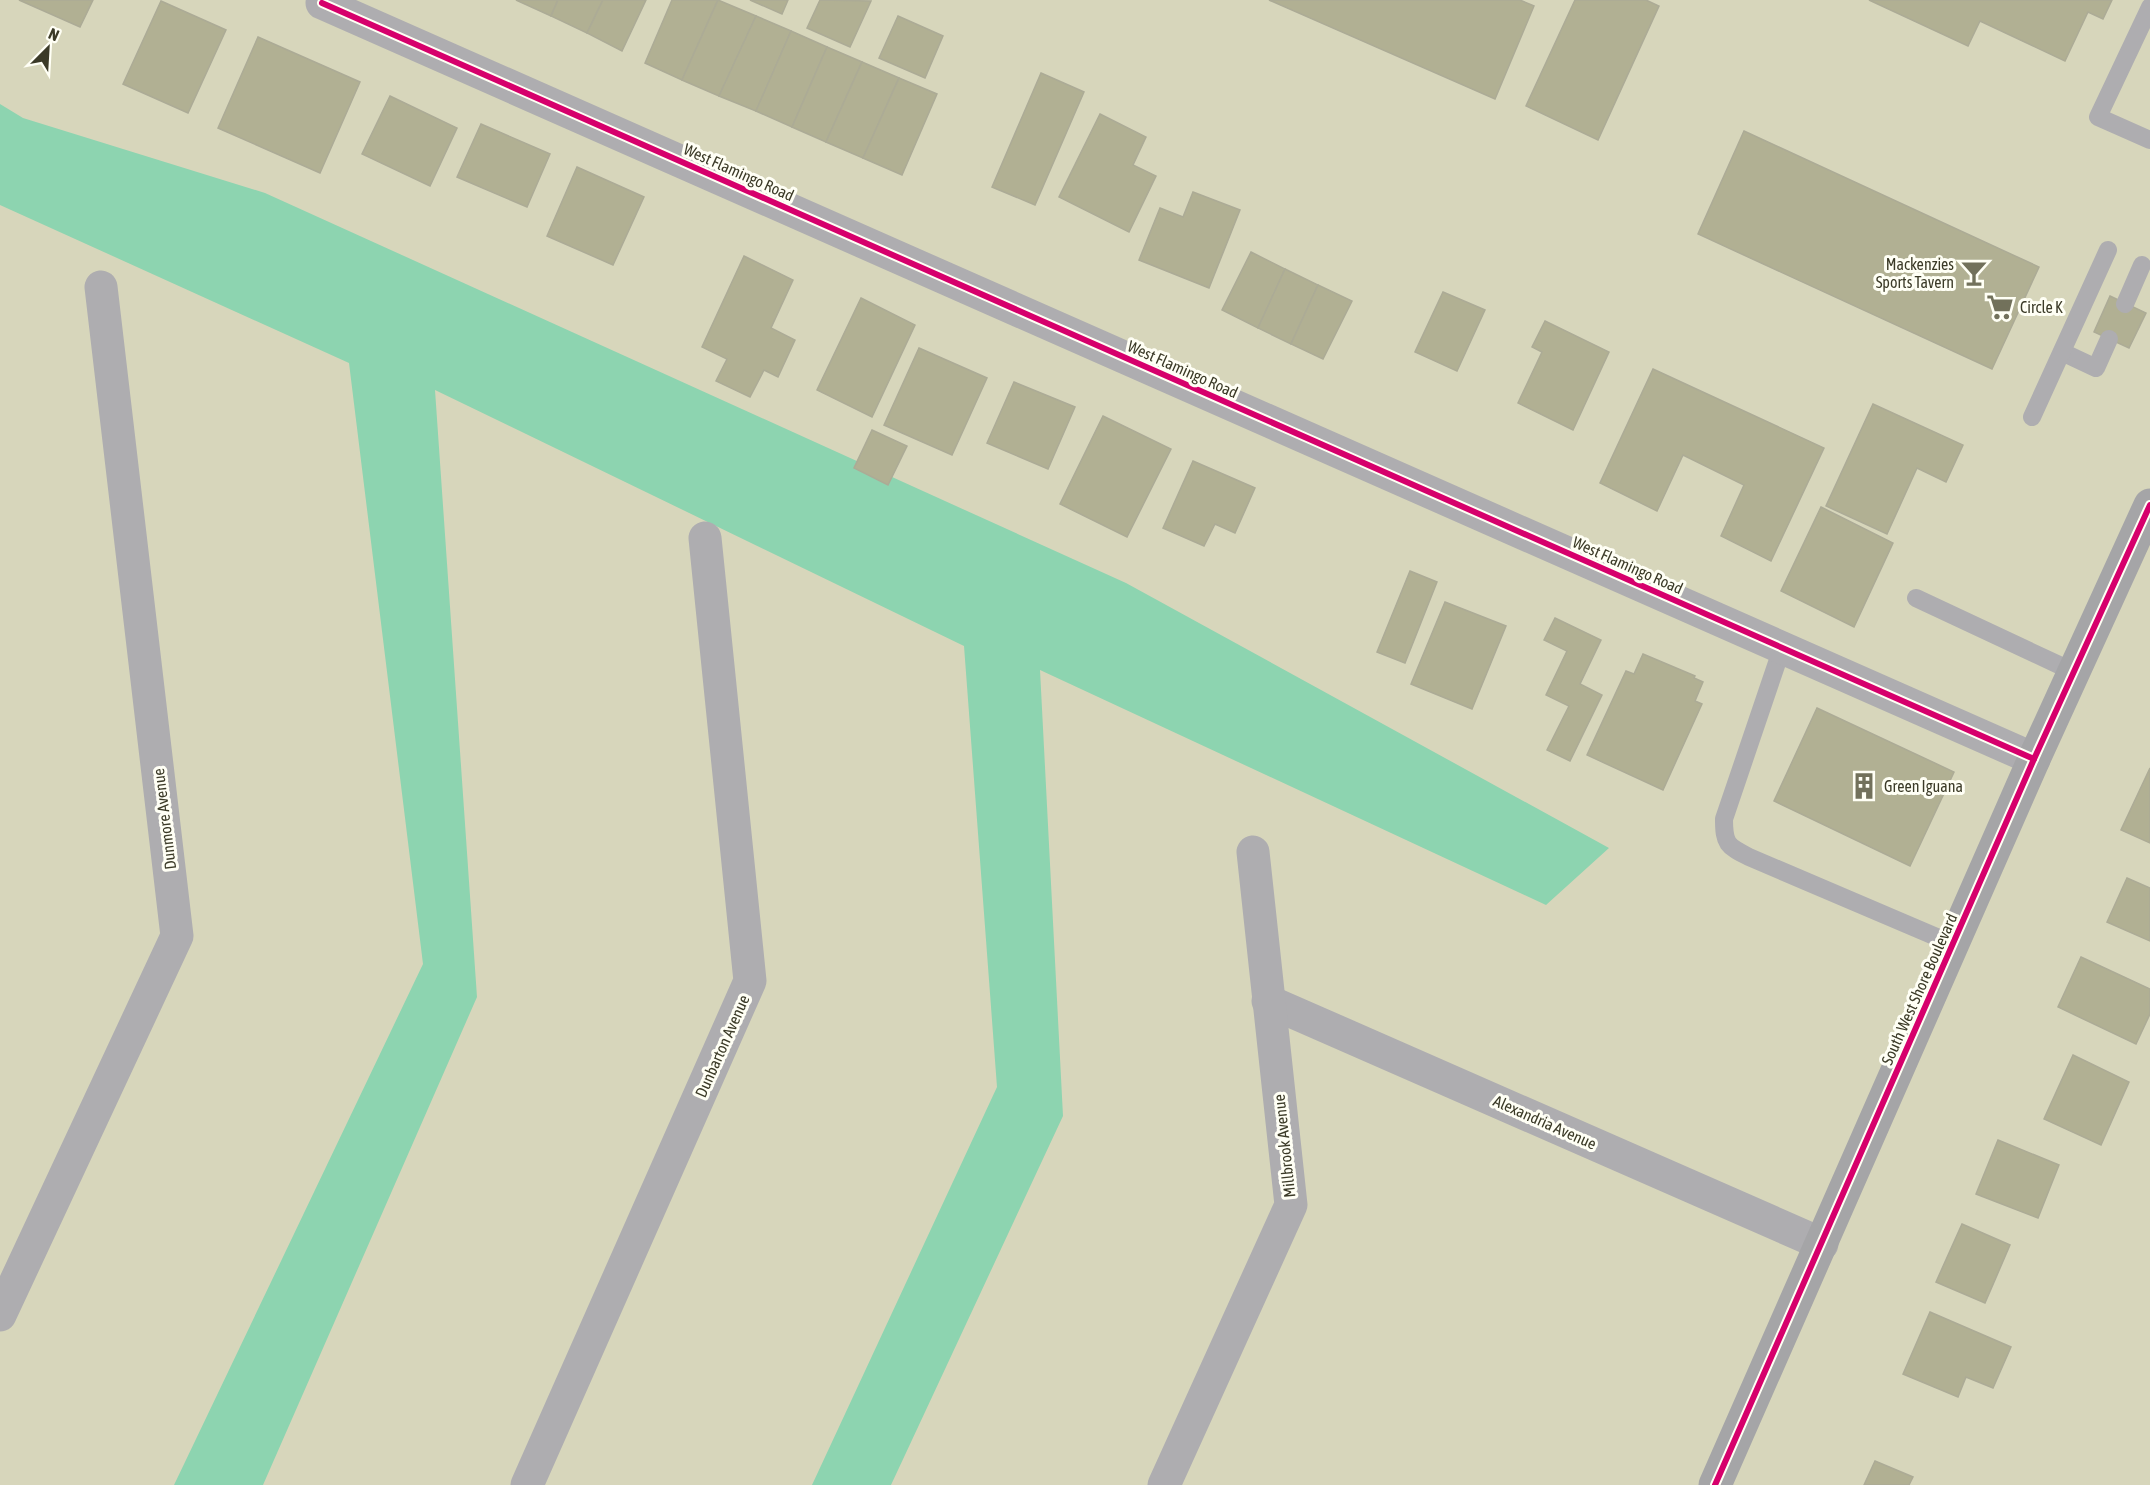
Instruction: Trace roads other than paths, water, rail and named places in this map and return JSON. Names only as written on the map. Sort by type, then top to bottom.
[{"type":"street","name":"West Flamingo Road","points":[[319,2],[2034,759]]},
{"type":"street","name":"Dunmore Avenue","points":[[0,1315],[177,936],[101,287]]},
{"type":"street","name":"South West Shore Boulevard","points":[[1715,1485],[2034,759],[2150,505]]},
{"type":"street","name":"Dunbarton Avenue","points":[[527,1485],[750,981],[705,538]]},
{"type":"street","name":"Millbrook Avenue","points":[[1164,1485],[1291,1205],[1253,852]]},
{"type":"street","name":"Alexandria Avenue","points":[[1268,1000],[1822,1244]]},
{"type":"lane","points":[[2150,7],[2098,117],[2150,140]]},
{"type":"lane","points":[[2032,417],[2108,250]]},
{"type":"lane","points":[[2125,304],[2142,265]]},
{"type":"lane","points":[[2062,352],[2096,368],[2109,339]]},
{"type":"lane","points":[[1916,598],[2074,672]]},
{"type":"lane","points":[[1782,648],[1724,819],[1725,840],[1732,849],[1749,857],[1953,944]]},
{"type":"place","name":"Mackenzies Sports Tavern","points":[[1974,273]]},
{"type":"place","name":"Circle K","points":[[2000,307]]},
{"type":"place","name":"Green Iguana","points":[[1864,786]]}]
